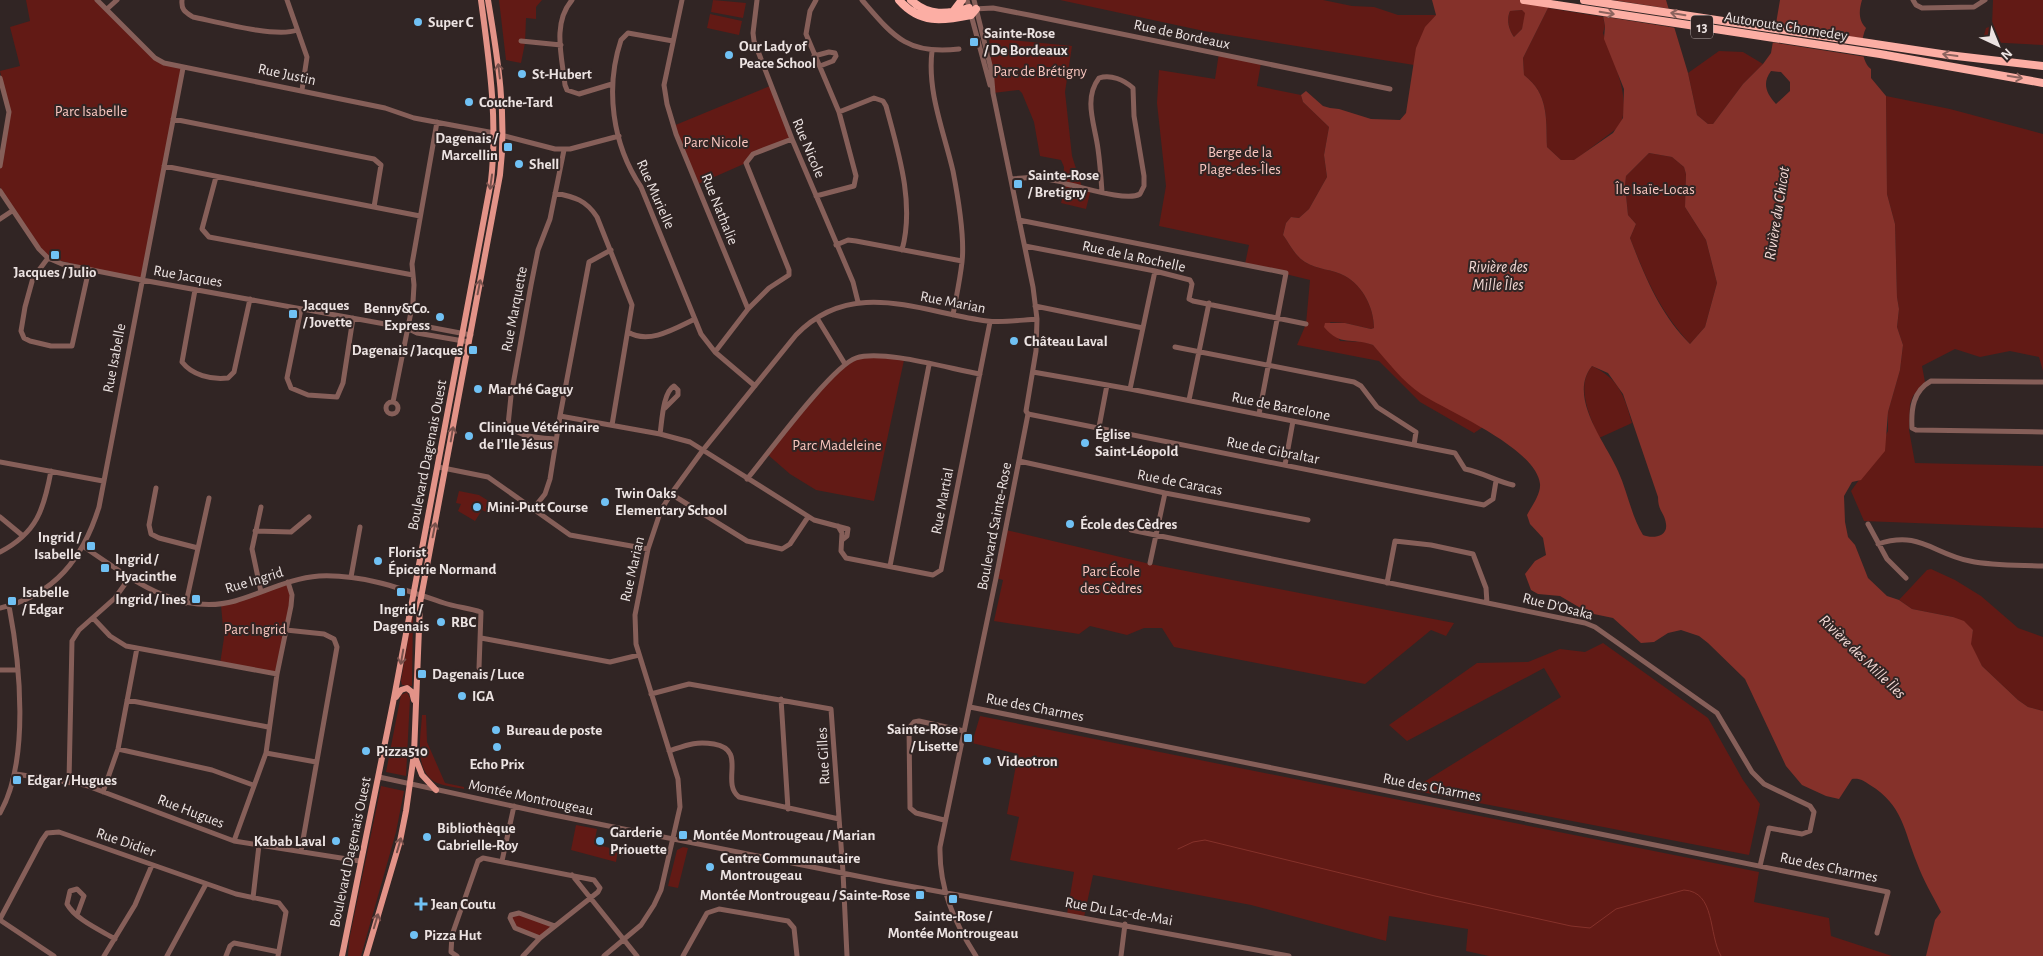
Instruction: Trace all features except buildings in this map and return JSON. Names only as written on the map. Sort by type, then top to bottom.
[{"type":"highway","points":[[899,0],[914,14],[927,19],[942,21],[972,11]]},
{"type":"highway","points":[[911,0],[921,8],[931,12],[972,11]]},
{"type":"highway","points":[[954,12],[962,0]]},
{"type":"highway","name":"Autoroute Chomedey","points":[[1524,0],[1880,54],[2043,83]]},
{"type":"highway","name":"Autoroute Chomedey","points":[[1584,0],[1882,45],[2043,66]]},
{"type":"main road","name":"Boulevard Dagenais Ouest","points":[[342,956],[360,861],[379,777],[491,181],[494,134],[493,92],[480,0]]},
{"type":"main road","name":"Boulevard Dagenais Ouest","points":[[366,956],[402,834],[411,785],[414,754],[419,617],[422,595],[498,187],[503,137],[501,84],[488,0]]},
{"type":"main road","points":[[393,702],[401,690],[407,688],[412,692],[416,710]]},
{"type":"main road","points":[[414,754],[422,775],[436,790]]},
{"type":"street","name":"Rue Justin","points":[[97,0],[155,58],[164,63],[302,90],[494,134]]},
{"type":"street","points":[[107,10],[117,0]]},
{"type":"street","points":[[182,0],[181,6],[184,12],[193,17],[274,32],[291,33],[298,30]]},
{"type":"street","points":[[287,0],[307,57],[302,90]]},
{"type":"street","points":[[572,0],[562,14],[560,24],[564,84],[571,93],[579,94],[612,84]]},
{"type":"street","name":"Rue Nathalie","points":[[682,0],[664,85],[669,112],[687,162],[748,309]]},
{"type":"street","name":"Rue Nicole","points":[[757,0],[752,33],[754,41],[792,139],[853,282],[858,302]]},
{"type":"street","points":[[816,0],[810,11],[806,34],[839,112],[856,176],[856,184],[854,186],[816,196]]},
{"type":"street","points":[[862,0],[887,29],[900,40],[932,52],[959,49]]},
{"type":"street","name":"Boulevard Sainte-Rose","points":[[967,0],[972,11],[993,93],[1025,246],[1037,319],[1033,372],[1026,411],[1028,414],[970,707],[944,820],[940,865],[944,892],[960,930],[976,956]]},
{"type":"street","name":"Boulevard Sainte-Rose","points":[[972,11],[974,0]]},
{"type":"street","points":[[1913,0],[1916,5],[1922,8],[1974,7],[1985,0]]},
{"type":"street","name":"Rue de Bordeaux","points":[[972,11],[988,8],[1029,15],[1390,89]]},
{"type":"street","name":"Rue Murielle","points":[[673,41],[625,34],[620,40],[612,84],[612,105],[619,136],[631,173],[641,187],[701,334],[715,352],[755,386]]},
{"type":"street","points":[[521,41],[562,45]]},
{"type":"street","points":[[814,56],[829,52],[835,53],[836,56],[833,61],[820,66]]},
{"type":"street","points":[[932,52],[930,79],[953,173],[962,243],[962,261],[953,315]]},
{"type":"street","name":"Rue Isabelle","points":[[0,608],[38,593],[67,569],[84,547],[99,507],[183,68]]},
{"type":"street","points":[[1011,178],[1036,177],[1102,192],[1128,197],[1137,196],[1144,186],[1134,116],[1134,88],[1125,81],[1105,76],[1099,78],[1092,86],[1091,102],[1102,192]]},
{"type":"street","points":[[0,78],[9,112],[0,166]]},
{"type":"street","points":[[839,112],[874,98],[883,101],[886,106],[903,175],[907,228],[902,250]]},
{"type":"street","points":[[173,119],[374,159],[380,164],[374,207]]},
{"type":"street","points":[[393,402],[413,302],[412,264],[437,122]]},
{"type":"street","points":[[494,134],[564,150],[619,136]]},
{"type":"street","points":[[715,352],[748,309],[769,288],[789,275],[789,270],[746,163],[754,154],[792,139]]},
{"type":"street","name":"Rue Marquette","points":[[556,438],[540,438],[515,432],[508,425],[511,396],[531,285],[564,150]]},
{"type":"street","points":[[164,166],[420,216]]},
{"type":"street","points":[[216,176],[202,229],[209,237],[413,275]]},
{"type":"street","points":[[0,191],[48,258],[33,278],[25,306],[21,332],[24,338],[44,345],[72,346],[89,269]]},
{"type":"street","points":[[555,193],[577,198],[590,205],[598,217],[632,305],[612,425]]},
{"type":"street","points":[[0,219],[12,210]]},
{"type":"street","points":[[1019,220],[1286,273],[1259,414]]},
{"type":"street","points":[[836,245],[848,240],[856,241],[962,261]]},
{"type":"street","name":"Rue de la Rochelle","points":[[1025,246],[1155,271],[1190,280],[1192,284],[1189,299],[1306,324]]},
{"type":"street","points":[[533,509],[545,494],[550,479],[589,262],[611,250]]},
{"type":"street","name":"Rue Jacques","points":[[48,258],[142,280],[408,328],[417,332],[470,338]]},
{"type":"street","points":[[1130,389],[1155,271]]},
{"type":"street","points":[[195,290],[182,362],[189,371],[208,377],[228,378],[234,372],[250,300]]},
{"type":"street","name":"Rue Marian","points":[[604,956],[641,925],[654,905],[661,890],[680,807],[680,792],[669,751],[636,644],[635,615],[648,549],[661,510],[671,494],[703,450],[796,335],[817,318],[834,309],[858,302],[884,301],[990,322],[1037,319]]},
{"type":"street","points":[[1189,400],[1209,303]]},
{"type":"street","points":[[1035,306],[1143,328]]},
{"type":"street","points":[[301,308],[287,378],[291,388],[308,395],[337,397],[343,383],[349,354],[353,318]]},
{"type":"street","points":[[628,332],[637,337],[650,337],[695,318]]},
{"type":"street","points":[[817,318],[845,364]]},
{"type":"street","name":"Rue Martial","points":[[560,416],[660,434],[690,442],[808,516],[838,526],[842,533],[841,551],[846,558],[933,575],[941,570],[990,322]]},
{"type":"street","points":[[1175,347],[1342,379],[1361,386],[1377,407],[1416,432],[1414,445]]},
{"type":"street","points":[[747,479],[826,382],[845,364],[856,358],[877,355],[980,374]]},
{"type":"street","points":[[890,566],[929,365]]},
{"type":"street","name":"Rue de Barcelone","points":[[1033,372],[1189,400],[1455,453],[1465,469],[1489,474],[1496,481],[1513,485]]},
{"type":"street","points":[[2043,382],[1930,382],[1913,401],[1914,430],[2043,432]]},
{"type":"street","points":[[1099,427],[1107,385]]},
{"type":"street","points":[[660,434],[665,408]]},
{"type":"street","name":"Rue de Gibraltar","points":[[1028,414],[1484,505],[1493,498],[1496,481]]},
{"type":"street","points":[[1286,465],[1293,421]]},
{"type":"street","name":"Rue de Caracas","points":[[1019,461],[1165,493],[1308,520]]},
{"type":"street","points":[[0,462],[103,481]]},
{"type":"street","points":[[438,467],[488,477],[570,535],[648,549]]},
{"type":"street","points":[[0,552],[23,536],[38,519],[45,502],[51,471]]},
{"type":"street","points":[[156,488],[149,525],[150,534],[158,538],[198,548]]},
{"type":"street","points":[[1150,563],[1165,493]]},
{"type":"street","points":[[671,494],[747,541],[782,549],[790,544],[808,516]]},
{"type":"street","points":[[186,603],[209,498]]},
{"type":"street","points":[[261,507],[252,549],[253,562],[261,592]]},
{"type":"street","points":[[255,531],[290,532],[309,516]]},
{"type":"street","points":[[0,517],[23,536]]},
{"type":"street","points":[[1868,524],[1886,559],[1906,578]]},
{"type":"street","points":[[351,577],[360,527]]},
{"type":"street","name":"Rue D'Osaka","points":[[1131,530],[1585,623],[1595,627],[1717,713],[1752,772],[1764,784],[1810,806],[1814,812],[1810,831],[1802,834],[1769,828],[1760,866]]},
{"type":"street","points":[[1878,544],[1896,540],[1918,541],[1969,561],[2043,566]]},
{"type":"street","points":[[1387,583],[1395,541],[1431,545],[1473,554],[1486,588],[1487,603]]},
{"type":"street","name":"Rue Ingrid","points":[[84,547],[155,592],[186,603],[210,605],[234,601],[288,582],[318,576],[351,577],[414,592],[481,612],[481,638]]},
{"type":"street","points":[[69,781],[72,642],[79,630],[94,619],[115,598],[130,577]]},
{"type":"street","points":[[234,841],[266,753],[268,727],[277,674],[292,600],[288,582]]},
{"type":"street","points":[[0,813],[16,774],[18,670],[9,606]]},
{"type":"street","points":[[94,619],[116,641],[137,648],[277,674]]},
{"type":"street","points":[[286,630],[324,634],[334,639],[336,647],[301,850]]},
{"type":"street","points":[[480,668],[481,638],[610,662],[639,655]]},
{"type":"street","points":[[103,792],[118,749],[137,648]]},
{"type":"street","points":[[0,670],[18,670]]},
{"type":"street","name":"Rue Gilles","points":[[651,694],[689,684],[826,707],[833,712],[846,956]]},
{"type":"street","points":[[781,699],[788,809]]},
{"type":"street","points":[[127,700],[268,727]]},
{"type":"street","name":"Rue des Charmes","points":[[970,707],[1888,892],[1877,933]]},
{"type":"street","points":[[944,820],[916,813],[910,808],[909,728],[914,722],[919,722],[964,731]]},
{"type":"street","points":[[669,751],[698,742],[723,746],[728,748],[731,754],[733,790],[736,795],[788,809],[839,819]]},
{"type":"street","points":[[118,749],[212,770],[254,786]]},
{"type":"street","points":[[266,753],[316,762]]},
{"type":"street","name":"Rue Hugues","points":[[16,774],[69,781],[234,841],[301,850],[360,861]]},
{"type":"street","name":"Montée Montrougeau","points":[[379,777],[674,839],[944,892]]},
{"type":"street","points":[[502,861],[514,806]]},
{"type":"street","name":"Rue Didier","points":[[0,920],[42,840],[47,833],[59,832],[206,884],[253,898],[280,902],[286,912],[278,954]]},
{"type":"street","points":[[253,898],[259,845]]},
{"type":"street","points":[[457,956],[451,952],[452,935],[478,862],[483,858],[594,880],[600,888],[540,938],[523,956]]},
{"type":"street","points":[[104,956],[135,905],[152,865]]},
{"type":"street","points":[[572,875],[636,956]]},
{"type":"street","points":[[167,956],[206,884]]},
{"type":"street","points":[[77,915],[84,896],[77,889],[70,892],[67,904],[77,915],[115,939]]},
{"type":"street","name":"Rue Du Lac-de-Mai","points":[[944,892],[1125,924],[1289,956]]},
{"type":"street","points":[[683,956],[707,914],[719,909],[788,921],[794,928],[797,956]]},
{"type":"street","points":[[540,938],[515,928],[510,918],[511,915],[519,913],[555,926]]},
{"type":"street","points":[[0,920],[54,956]]},
{"type":"street","points":[[1121,956],[1125,924]]},
{"type":"street","points":[[226,956],[234,943],[278,954]]},
{"type":"green space","name":"Parc Isabelle","points":[[26,0],[97,0],[155,58],[183,68],[142,280],[48,258],[12,211],[0,187],[0,166],[9,112],[0,71],[20,66],[10,27],[30,21]]},
{"type":"green space","points":[[499,0],[542,0],[536,7],[536,19],[526,18],[525,43],[521,63],[506,60]]},
{"type":"green space","points":[[713,0],[746,3],[743,18],[711,12]]},
{"type":"green space","points":[[1060,0],[1323,0],[1352,6],[1374,7],[1398,15],[1436,15],[1427,26],[1421,38],[1414,65],[1204,31]]},
{"type":"green space","points":[[1993,0],[2043,0],[2043,45],[1986,42],[1983,39],[1986,28],[1992,26]]},
{"type":"green space","points":[[1548,8],[1603,17],[1605,26],[1603,33],[1623,91],[1623,115],[1620,126],[1575,160],[1561,160],[1547,147],[1545,108],[1538,90],[1524,75],[1523,58]]},
{"type":"green space","points":[[1522,10],[1526,13],[1522,29],[1514,37],[1509,25],[1510,11]]},
{"type":"green space","points":[[710,14],[742,21],[739,35],[707,28]]},
{"type":"green space","name":"Parc de Brétigny","points":[[989,38],[1072,46],[1065,92],[1072,156],[1082,187],[1091,189],[1086,209],[1061,203],[1066,184],[1063,182],[1064,167],[1061,160],[1040,156],[1034,122],[1022,93],[1019,90],[993,93]]},
{"type":"green space","points":[[1719,51],[1743,52],[1763,64],[1743,84],[1713,124],[1708,124],[1697,115],[1688,73]]},
{"type":"green space","name":"Berge de la Plage-des-Îles","points":[[1219,53],[1261,63],[1257,86],[1301,95],[1303,102],[1329,127],[1324,155],[1327,177],[1309,209],[1299,218],[1291,217],[1286,223],[1283,235],[1295,253],[1310,265],[1335,272],[1351,280],[1370,305],[1374,328],[1330,322],[1340,341],[1364,342],[1373,345],[1420,393],[1483,427],[1474,433],[1420,402],[1379,361],[1297,345],[1306,324],[1310,280],[1245,264],[1249,245],[1159,226],[1166,186],[1157,103],[1159,70],[1215,79]]},
{"type":"green space","name":"Parc Nicole","points":[[770,86],[792,139],[753,154],[746,163],[696,185],[673,126]]},
{"type":"green space","points":[[1886,96],[1950,109],[2043,134],[2043,371],[2039,357],[2010,351],[1980,357],[1955,349],[1922,366],[1925,382],[1913,396],[1910,404],[1909,430],[1915,463],[2043,466],[2043,528],[1864,521],[1851,491],[1872,462],[1888,431],[1888,412],[1900,370],[1903,345],[1897,327],[1899,309],[1895,224],[1887,194]]},
{"type":"green space","name":"Île Isaïe-Locas","points":[[1649,153],[1672,157],[1684,167],[1686,174],[1685,207],[1706,240],[1717,283],[1705,327],[1690,344],[1670,319],[1655,294],[1630,238],[1636,224],[1628,215],[1626,176]]},
{"type":"green space","name":"Parc Madeleine","points":[[879,356],[904,360],[874,501],[816,490],[790,474],[767,454],[826,383],[856,358]]},
{"type":"green space","points":[[1592,366],[1609,376],[1619,389],[1632,423],[1599,438],[1588,411],[1584,392],[1587,374]]},
{"type":"green space","name":"Mini-Putt Course","points":[[459,491],[479,495],[495,505],[490,514],[482,510],[475,521],[458,511],[461,504],[456,503]]},
{"type":"green space","name":"Parc École des Cèdres","points":[[1006,530],[1150,564],[1454,623],[1446,636],[1431,630],[1365,684],[1174,647],[1162,628],[1144,628],[1127,635],[1090,626],[1079,634],[994,621],[1003,580],[996,578]]},
{"type":"green space","points":[[1931,569],[1955,580],[1981,596],[2018,628],[2043,637],[2043,711],[2028,707],[2018,700],[1982,666],[1970,644],[1973,630],[1953,617],[1912,609],[1899,600],[1927,570]]},
{"type":"green space","name":"Parc Ingrid","points":[[288,582],[292,595],[278,671],[269,674],[220,664],[224,638],[221,605]]},
{"type":"green space","points":[[413,611],[412,686],[402,685],[401,681]]},
{"type":"green space","points":[[1603,643],[1708,718],[1743,780],[1760,804],[1749,855],[1411,790],[1561,697],[1544,668],[1407,741],[1389,725],[1477,663],[1528,662],[1560,649],[1585,652]]},
{"type":"green space","points":[[407,692],[410,698],[406,776],[386,772],[401,695]]},
{"type":"green space","points":[[422,715],[426,715],[427,742],[445,783],[464,787],[464,789],[437,783],[424,770],[420,752]]},
{"type":"green space","points":[[980,716],[1759,872],[1754,902],[1829,918],[1831,936],[1892,956],[1489,956],[1466,951],[1468,929],[1389,916],[1386,941],[1251,905],[1093,875],[1084,917],[1067,914],[1074,872],[1010,860],[1019,817],[1007,814],[1018,754],[972,743]]},
{"type":"green space","points":[[381,786],[404,791],[396,832],[361,956],[348,956],[349,941]]},
{"type":"green space","points":[[576,825],[597,829],[594,844],[618,850],[616,862],[571,850]]},
{"type":"green space","points":[[683,847],[688,848],[678,888],[668,886],[677,850]]},
{"type":"green space","points":[[519,913],[555,926],[540,938],[515,928],[511,915]]},
{"type":"water","name":"Rivière des Mille Îles","points":[[1432,0],[1552,0],[1523,58],[1524,75],[1538,90],[1545,108],[1547,147],[1561,160],[1574,160],[1613,133],[1623,118],[1624,89],[1604,39],[1605,26],[1600,0],[1666,0],[1688,73],[1697,115],[1708,124],[1713,124],[1743,84],[1771,53],[1780,0],[1862,0],[1860,15],[1866,28],[1863,38],[1863,56],[1871,69],[1871,78],[1886,96],[1887,194],[1895,224],[1899,309],[1897,327],[1903,345],[1900,370],[1888,412],[1885,451],[1861,480],[1852,482],[1844,496],[1845,522],[1848,537],[1855,545],[1868,578],[1887,596],[1899,600],[1912,609],[1964,621],[1973,630],[1971,644],[1982,666],[2018,700],[2028,707],[2043,711],[2043,956],[1926,956],[1935,920],[1941,912],[1919,869],[1901,819],[1889,801],[1870,785],[1857,779],[1852,779],[1839,799],[1826,796],[1802,785],[1786,766],[1745,679],[1699,636],[1681,630],[1668,633],[1654,642],[1641,643],[1613,618],[1589,613],[1560,596],[1538,594],[1531,590],[1525,574],[1535,561],[1546,555],[1543,538],[1530,524],[1527,515],[1537,496],[1540,484],[1535,471],[1524,457],[1490,432],[1414,389],[1395,371],[1373,345],[1341,339],[1324,327],[1325,323],[1345,323],[1374,328],[1370,305],[1357,286],[1345,276],[1305,262],[1295,253],[1283,235],[1286,223],[1291,217],[1299,218],[1309,209],[1327,177],[1324,155],[1329,127],[1303,102],[1301,95],[1306,91],[1323,106],[1371,119],[1400,120],[1406,113],[1416,48],[1425,27],[1436,15]],"holes":[[[1522,10],[1525,13],[1522,29],[1514,37],[1509,25],[1510,11]],[[1771,71],[1781,72],[1790,82],[1790,91],[1776,104],[1766,88],[1768,75]],[[1649,153],[1672,157],[1684,167],[1686,174],[1685,207],[1706,240],[1717,283],[1705,327],[1690,344],[1662,308],[1641,267],[1630,238],[1636,224],[1628,215],[1626,176]],[[1592,366],[1608,373],[1623,394],[1665,520],[1665,532],[1659,536],[1643,535],[1639,527],[1618,471],[1591,420],[1584,392],[1585,378]]]},
{"type":"pier","points":[[1598,0],[1613,0],[1671,9],[1676,28],[1600,16]]},
{"type":"pier","points":[[1773,25],[1867,39],[1866,57],[1770,42]]},
{"type":"waterway","points":[[1178,849],[1193,842],[1205,840],[1435,896],[1571,926],[1590,928],[1616,909],[1684,890],[1694,893],[1701,898],[1706,906],[1721,956]]},
{"type":"place","name":"Super C","points":[[418,22]]},
{"type":"place","name":"Sainte-Rose / De Bordeaux","points":[[974,42]]},
{"type":"place","name":"Our Lady of Peace School","points":[[729,55]]},
{"type":"place","name":"St-Hubert","points":[[522,74]]},
{"type":"place","name":"Couche-Tard","points":[[469,102]]},
{"type":"place","name":"Dagenais / Marcellin","points":[[508,147]]},
{"type":"place","name":"Shell","points":[[519,164]]},
{"type":"place","name":"Sainte-Rose / Bretigny","points":[[1018,184]]},
{"type":"place","name":"Jacques / Julio","points":[[55,255]]},
{"type":"place","name":"Jacques / Jovette","points":[[293,314]]},
{"type":"place","name":"Benny&Co. Express","points":[[440,317]]},
{"type":"place","name":"Château Laval","points":[[1014,341]]},
{"type":"place","name":"Dagenais / Jacques","points":[[473,350]]},
{"type":"place","name":"Marché Gaguy","points":[[478,389]]},
{"type":"place","name":"Clinique Vétérinaire de I'Ile Jésus","points":[[469,436]]},
{"type":"place","name":"Église Saint-Léopold","points":[[1085,443]]},
{"type":"place","name":"Twin Oaks Elementary School","points":[[605,502]]},
{"type":"place","name":"Mini-Putt Course","points":[[477,507]]},
{"type":"place","name":"École des Cèdres","points":[[1070,524]]},
{"type":"place","name":"Ingrid / Isabelle","points":[[91,546]]},
{"type":"place","name":"Florist Épicerie Normand","points":[[378,561]]},
{"type":"place","name":"Ingrid / Hyacinthe","points":[[105,568]]},
{"type":"place","name":"Ingrid / Dagenais","points":[[401,592]]},
{"type":"place","name":"Ingrid / Ines","points":[[196,599]]},
{"type":"place","name":"Isabelle / Edgar","points":[[12,601]]},
{"type":"place","name":"RBC","points":[[441,622]]},
{"type":"place","name":"Dagenais / Luce","points":[[422,674]]},
{"type":"place","name":"IGA","points":[[462,696]]},
{"type":"place","name":"Bureau de poste","points":[[496,730]]},
{"type":"place","name":"Sainte-Rose / Lisette","points":[[968,738]]},
{"type":"place","name":"Echo Prix","points":[[497,747]]},
{"type":"place","name":"Pizza510","points":[[366,751]]},
{"type":"place","name":"Videotron","points":[[987,761]]},
{"type":"place","name":"Edgar / Hugues","points":[[17,780]]},
{"type":"place","name":"Montée Montrougeau / Marian","points":[[683,835]]},
{"type":"place","name":"Bibliothèque Gabrielle-Roy","points":[[427,837]]},
{"type":"place","name":"Kabab Laval","points":[[336,841]]},
{"type":"place","name":"Garderie Priouette","points":[[600,841]]},
{"type":"place","name":"Centre Communautaire Montrougeau","points":[[710,867]]},
{"type":"place","name":"Montée Montrougeau / Sainte-Rose","points":[[920,895]]},
{"type":"place","name":"Sainte-Rose / Montée Montrougeau","points":[[953,899]]},
{"type":"place","name":"Jean Coutu","points":[[421,904]]},
{"type":"place","name":"Pizza Hut","points":[[414,935]]},
{"type":"water label","name":"Rivière du Chicot","points":[[1776,213]]}]
